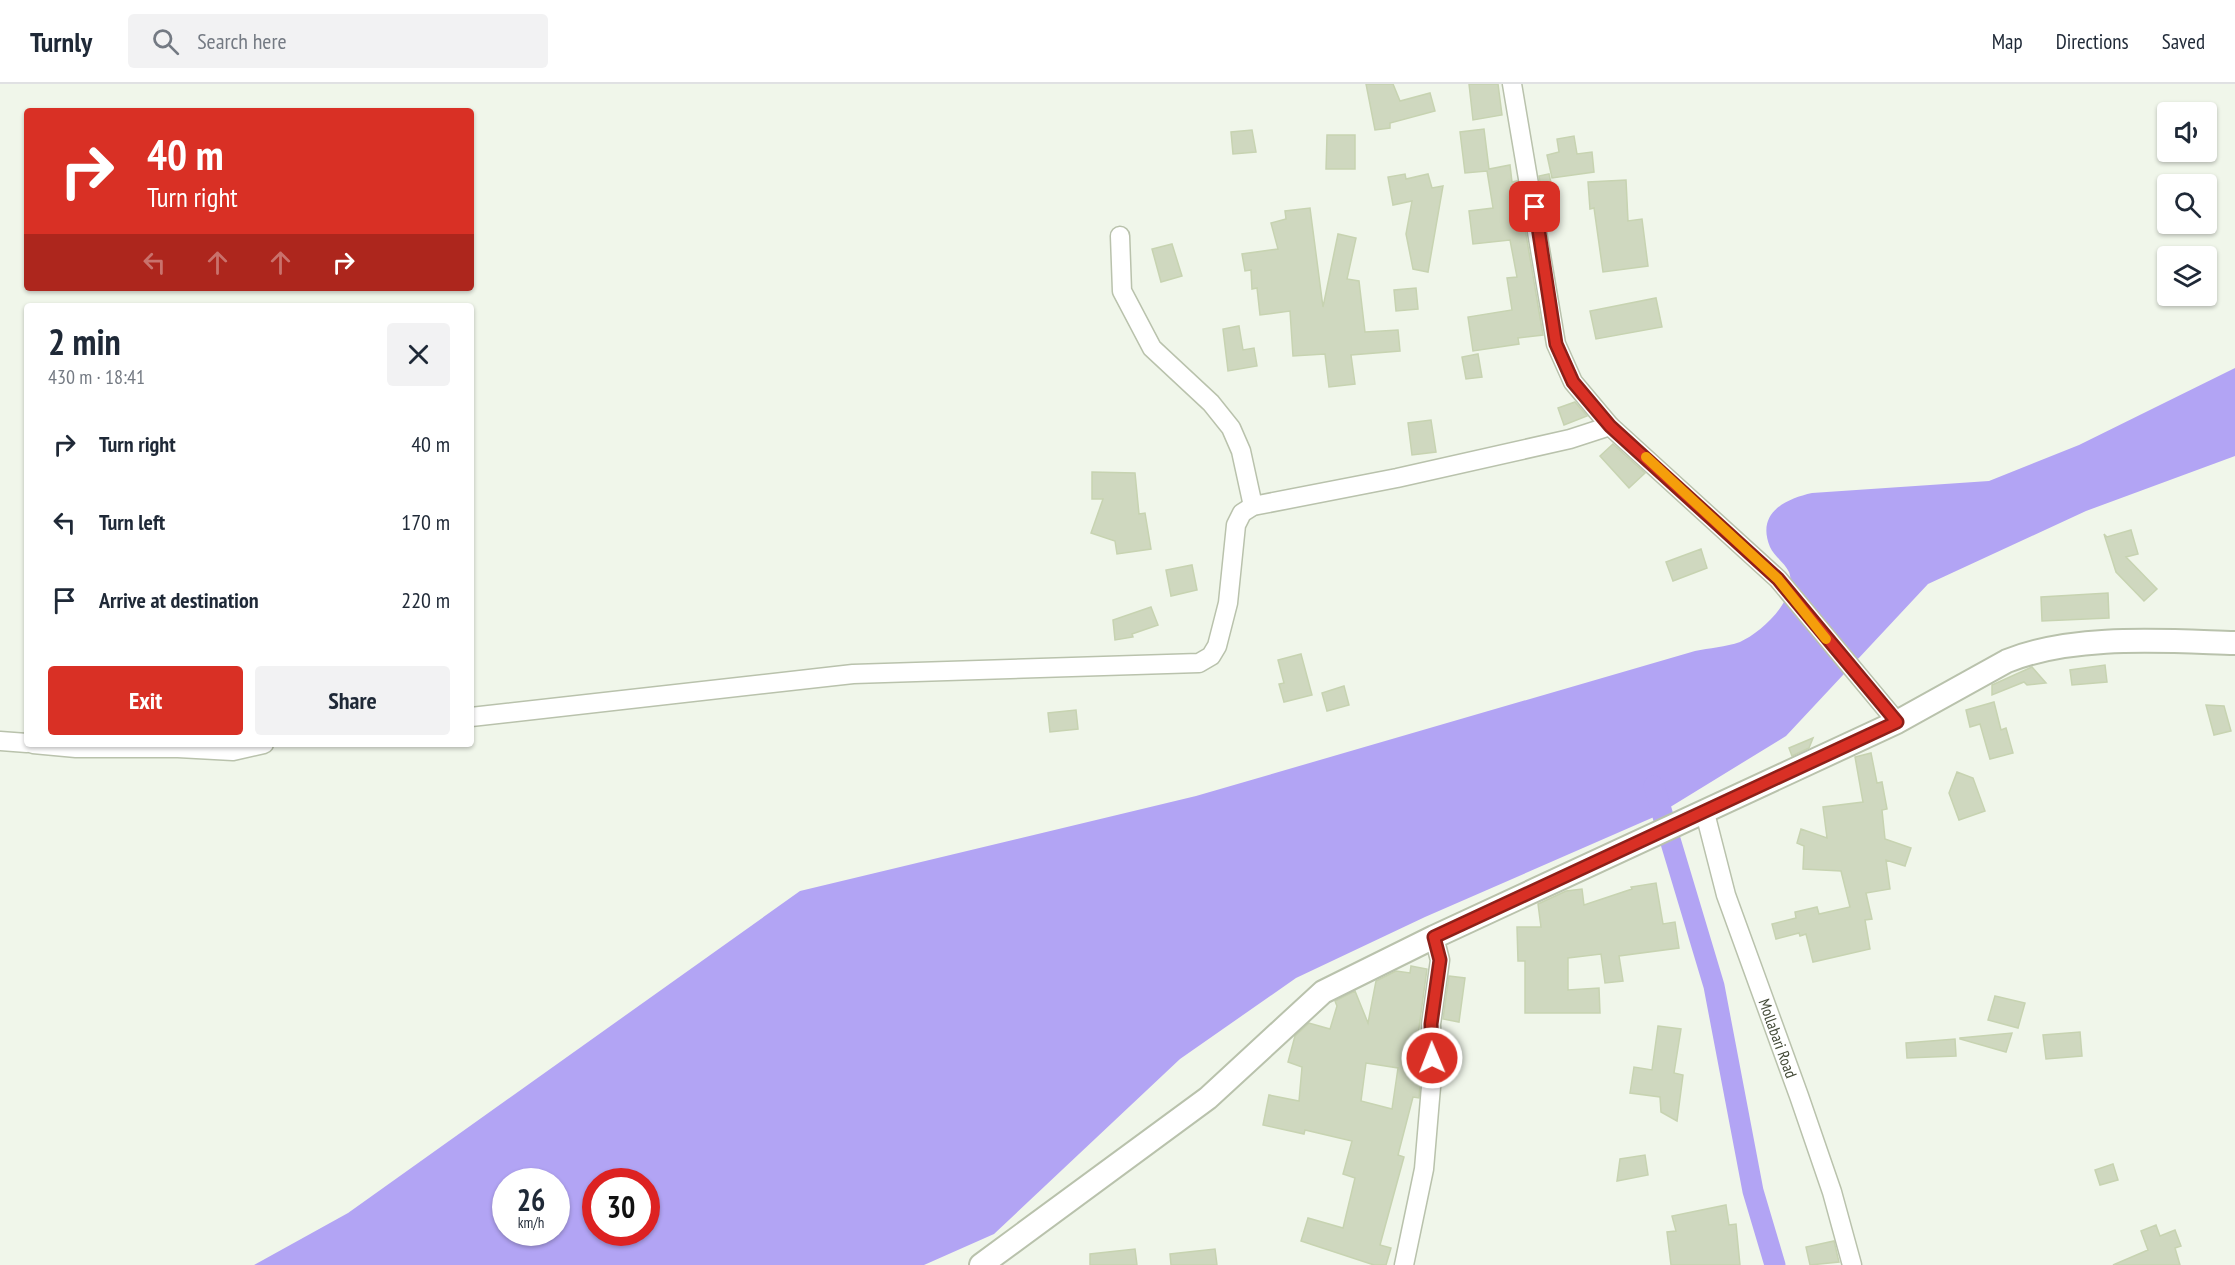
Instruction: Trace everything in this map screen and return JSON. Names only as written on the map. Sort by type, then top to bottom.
[{"type":"street","points":[[1512,84],[1556,344],[1573,382],[1610,426],[1778,579],[1897,722]]},
{"type":"street","points":[[1120,237],[1122,291],[1152,348],[1211,402],[1231,428],[1241,451],[1253,506]]},
{"type":"street","points":[[474,717],[853,675],[1199,663],[1211,656],[1218,646],[1228,603],[1236,525],[1242,513],[1253,506],[1396,478],[1570,439],[1610,426]]},
{"type":"street","points":[[981,1265],[1208,1098],[1323,992],[1434,937],[1897,722],[2007,661],[2045,647],[2155,640],[2235,643]]},
{"type":"street","points":[[0,741],[24,743]]},
{"type":"street","points":[[65,747],[178,748],[233,752],[252,747]]},
{"type":"street","name":"Mollabari Road","points":[[1705,813],[1726,895],[1832,1192],[1852,1265]]},
{"type":"street","points":[[1404,1265],[1424,1169],[1432,1075],[1431,1024],[1440,960],[1434,937]]},
{"type":"shaded area","points":[[2235,368],[2235,456],[2086,511],[1928,584],[1786,736],[1654,817],[1425,917],[1296,978],[1180,1059],[994,1234],[924,1265],[254,1265],[348,1213],[800,891],[1196,796],[1695,651],[1740,642],[1767,623],[1789,593],[1791,582],[1789,572],[1770,547],[1767,535],[1770,517],[1783,504],[1812,493],[1989,481],[2079,445]]},
{"type":"building","points":[[1366,84],[1393,84],[1400,101],[1430,93],[1435,111],[1390,123],[1390,128],[1375,130]]},
{"type":"building","points":[[1469,84],[1498,84],[1502,115],[1473,120]]},
{"type":"building","points":[[1484,129],[1489,169],[1510,165],[1512,182],[1517,181],[1543,335],[1518,338],[1519,344],[1473,351],[1468,317],[1512,310],[1507,278],[1517,277],[1510,240],[1473,244],[1469,211],[1493,208],[1487,171],[1465,173],[1460,132]]},
{"type":"building","points":[[1252,130],[1256,152],[1233,154],[1231,132]]},
{"type":"building","points":[[1327,135],[1355,135],[1355,169],[1326,169]]},
{"type":"building","points":[[1574,136],[1577,154],[1592,152],[1594,172],[1552,178],[1547,155],[1559,152],[1557,139]]},
{"type":"building","points":[[1405,174],[1406,179],[1428,174],[1432,188],[1443,186],[1428,272],[1413,269],[1406,234],[1412,201],[1393,205],[1388,177]]},
{"type":"building","points":[[1549,174],[1556,205],[1544,207],[1539,176]]},
{"type":"building","points":[[1626,180],[1628,221],[1642,219],[1648,266],[1603,272],[1594,208],[1590,209],[1588,182]]},
{"type":"building","points":[[1310,208],[1323,307],[1338,234],[1356,238],[1347,279],[1359,281],[1365,332],[1398,330],[1400,351],[1351,355],[1355,384],[1329,387],[1325,354],[1293,356],[1290,311],[1260,315],[1257,288],[1252,289],[1251,270],[1245,271],[1242,254],[1278,249],[1271,223],[1286,219],[1285,211]]},
{"type":"building","points":[[1172,244],[1182,276],[1161,282],[1152,249]]},
{"type":"building","points":[[1416,288],[1418,309],[1396,311],[1394,290]]},
{"type":"building","points":[[1656,298],[1662,327],[1596,339],[1590,311]]},
{"type":"building","points":[[1239,326],[1243,350],[1254,348],[1257,366],[1228,371],[1223,329]]},
{"type":"building","points":[[1478,354],[1482,377],[1466,379],[1462,357]]},
{"type":"building","points":[[1575,402],[1587,416],[1564,425],[1558,408]]},
{"type":"building","points":[[1431,420],[1436,452],[1412,455],[1408,423]]},
{"type":"building","points":[[1613,444],[1645,473],[1629,488],[1600,456]]},
{"type":"building","points":[[1092,472],[1135,473],[1139,514],[1145,513],[1151,549],[1117,554],[1115,541],[1091,533],[1103,499],[1092,499]]},
{"type":"building","points":[[2131,530],[2138,554],[2126,557],[2157,589],[2144,601],[2116,572],[2104,534],[2107,537]]},
{"type":"building","points":[[1701,549],[1707,568],[1673,581],[1666,562]]},
{"type":"building","points":[[1192,565],[1197,590],[1171,596],[1166,570]]},
{"type":"building","points":[[2108,593],[2109,618],[2042,621],[2041,597]]},
{"type":"building","points":[[1151,607],[1158,625],[1132,634],[1133,637],[1115,640],[1113,620]]},
{"type":"building","points":[[1301,654],[1312,695],[1284,702],[1279,684],[1284,683],[1278,660]]},
{"type":"building","points":[[2105,665],[2107,682],[2072,685],[2070,670]]},
{"type":"building","points":[[2032,667],[2046,683],[2027,685],[2024,682],[1992,695],[1992,685]]},
{"type":"building","points":[[1344,686],[1349,705],[1327,711],[1322,693]]},
{"type":"building","points":[[1994,702],[2001,730],[2006,728],[2013,753],[1990,759],[1980,724],[1970,727],[1966,710]]},
{"type":"building","points":[[2206,705],[2224,706],[2231,731],[2214,735]]},
{"type":"building","points":[[1076,710],[1078,729],[1050,732],[1048,713]]},
{"type":"building","points":[[1813,738],[1809,748],[1792,756],[1789,748]]},
{"type":"building","points":[[1871,753],[1877,783],[1882,782],[1887,809],[1882,810],[1885,839],[1911,848],[1905,866],[1886,860],[1890,889],[1866,893],[1872,919],[1865,920],[1870,949],[1813,962],[1806,934],[1800,936],[1799,933],[1776,939],[1772,924],[1796,918],[1795,912],[1817,907],[1819,914],[1850,907],[1841,871],[1803,869],[1804,846],[1797,843],[1801,829],[1827,838],[1823,807],[1863,802],[1855,757]]},
{"type":"building","points":[[1957,772],[1973,778],[1985,811],[1959,820],[1949,793]]},
{"type":"building","points":[[1656,883],[1663,924],[1675,922],[1679,948],[1619,956],[1623,981],[1605,983],[1601,954],[1568,958],[1568,990],[1599,988],[1600,1013],[1525,1013],[1525,961],[1518,961],[1517,927],[1541,927],[1538,904],[1566,891],[1582,889],[1584,905],[1632,889],[1631,887]]},
{"type":"building","points":[[1411,966],[1427,969],[1413,1072],[1421,1072],[1419,1098],[1413,1097],[1398,1155],[1404,1157],[1380,1245],[1391,1248],[1386,1265],[1374,1265],[1301,1241],[1308,1218],[1343,1228],[1355,1178],[1343,1174],[1352,1141],[1305,1130],[1304,1134],[1263,1125],[1269,1095],[1299,1101],[1302,1067],[1288,1062],[1295,1036],[1309,1023],[1330,1029],[1337,1006],[1335,1001],[1355,991],[1368,1023],[1376,981],[1396,971],[1410,973]],"holes":[[[1366,1063],[1398,1068],[1392,1109],[1361,1101]]]},
{"type":"building","points":[[1449,976],[1465,978],[1459,1022],[1443,1019]]},
{"type":"building","points":[[1995,996],[2025,1003],[2018,1028],[1988,1020]]},
{"type":"building","points":[[1658,1026],[1681,1029],[1674,1073],[1683,1075],[1677,1121],[1661,1112],[1660,1097],[1630,1093],[1634,1067],[1652,1070]]},
{"type":"building","points":[[2080,1032],[2082,1056],[2046,1059],[2043,1035]]},
{"type":"building","points":[[2012,1033],[2006,1052],[1960,1039],[1960,1038]]},
{"type":"building","points":[[1955,1039],[1956,1056],[1907,1058],[1906,1043]]},
{"type":"building","points":[[1645,1155],[1648,1175],[1617,1181],[1620,1159]]},
{"type":"building","points":[[2113,1164],[2118,1180],[2100,1185],[2095,1170]]},
{"type":"building","points":[[1726,1205],[1729,1225],[1736,1224],[1740,1265],[1671,1265],[1667,1232],[1676,1231],[1672,1216]]},
{"type":"building","points":[[2156,1225],[2160,1236],[2175,1230],[2181,1246],[2175,1248],[2180,1265],[2113,1265],[2148,1250],[2141,1231]]},
{"type":"building","points":[[1834,1241],[1839,1262],[1810,1265],[1806,1247]]},
{"type":"building","points":[[1135,1249],[1137,1265],[1090,1265],[1090,1254]]},
{"type":"building","points":[[1215,1249],[1217,1265],[1171,1265],[1170,1254]]},
{"type":"waterway","points":[[1654,786],[1714,986],[1753,1191],[1775,1265]]},
{"type":"slow traffic","points":[[1646,457],[1778,579],[1826,639]]},
{"type":"route","points":[[1432,1058],[1431,1024],[1440,960],[1434,937],[1897,722],[1798,606],[1778,579],[1701,506],[1610,426],[1573,382],[1556,344],[1539,250],[1535,207]]}]
